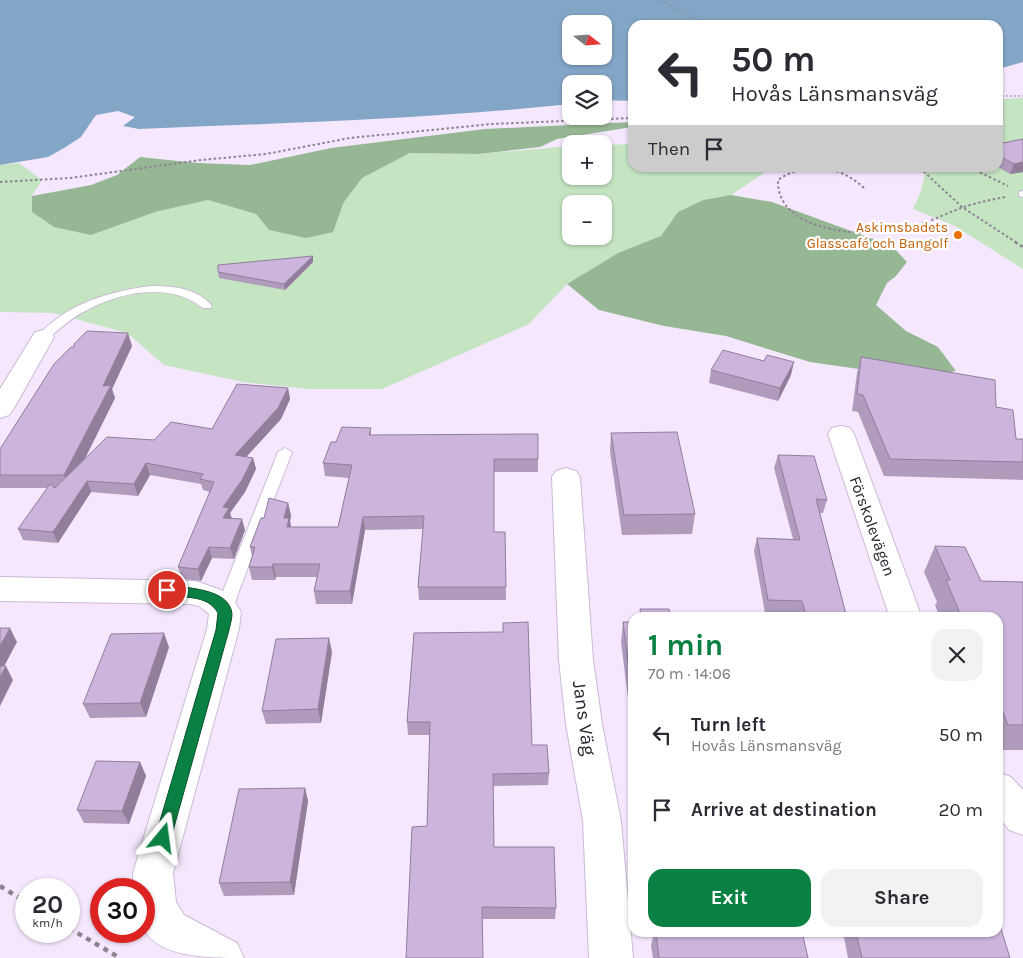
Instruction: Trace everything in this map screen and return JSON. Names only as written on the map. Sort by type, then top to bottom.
[{"type":"street","points":[[0,410],[43,337]]},
{"type":"street","name":"Förskolevägen","points":[[841,434],[904,612]]},
{"type":"street","name":"Jans Väg","points":[[566,478],[576,660],[584,724],[602,821],[611,958]]},
{"type":"street","points":[[0,588],[190,592],[207,596],[219,603],[225,612],[223,630],[153,873],[156,908],[169,930],[222,958]]},
{"type":"street","points":[[1003,795],[1023,817]]},
{"type":"lane","points":[[43,337],[88,305],[123,293],[147,289],[175,291],[201,299],[207,306]]},
{"type":"lane","points":[[225,612],[231,591],[285,452]]},
{"type":"path","points":[[660,0],[697,20]]},
{"type":"path","points":[[1003,96],[1023,96]]},
{"type":"path","points":[[0,182],[70,178],[201,160],[266,154],[350,138],[492,124],[563,123],[628,118]]},
{"type":"path","points":[[791,172],[785,173],[778,180],[779,196],[790,211],[806,223],[837,230],[874,234],[904,230],[962,207],[1022,194]]},
{"type":"path","points":[[835,172],[845,174],[858,181],[864,188]]},
{"type":"path","points":[[924,172],[962,207],[1023,247]]},
{"type":"path","points":[[979,172],[1022,194]]},
{"type":"path","points":[[0,886],[15,895]]},
{"type":"path","points":[[80,934],[120,958]]},
{"type":"green space","points":[[1023,98],[1023,269],[955,226],[913,209],[921,191],[925,172],[1003,172],[1003,99]]},
{"type":"green space","points":[[628,122],[628,128],[582,135],[562,135],[562,138],[540,147],[478,154],[410,153],[362,178],[344,202],[333,232],[306,238],[269,230],[256,214],[208,200],[155,212],[91,235],[54,227],[32,212],[32,196],[91,185],[117,175],[140,157],[197,163],[250,165],[331,148],[485,129],[612,125],[612,123]]},
{"type":"green space","points":[[628,144],[628,172],[764,172],[731,195],[703,200],[678,212],[662,236],[618,253],[567,284],[529,324],[382,389],[308,389],[243,382],[164,365],[127,333],[54,313],[0,312],[0,165],[19,163],[42,180],[32,196],[32,212],[155,212],[208,200],[256,214],[269,230],[333,232],[344,202],[362,178],[410,153],[478,154],[562,147],[562,185],[612,185],[612,145]]},
{"type":"green space","points":[[731,195],[772,202],[892,246],[907,262],[896,276],[887,283],[876,305],[906,331],[938,347],[956,371],[921,378],[810,362],[726,336],[664,326],[599,310],[567,284],[618,253],[661,236],[678,212],[703,200]]},
{"type":"water","points":[[0,0],[1023,0],[1023,62],[1003,68],[1003,20],[628,20],[628,101],[612,100],[612,75],[562,75],[562,105],[517,109],[409,117],[139,129],[123,126],[135,117],[118,111],[96,115],[81,137],[48,157],[0,165]]},
{"type":"building","points":[[1023,139],[1023,162],[1014,164],[1003,158],[1003,143]]},
{"type":"building","points":[[313,256],[284,284],[218,272],[218,265]]},
{"type":"building","points":[[87,331],[128,333],[103,386],[111,385],[64,475],[0,475],[0,449],[54,364],[71,347],[74,347],[74,344]]},
{"type":"building","points":[[723,350],[764,361],[767,355],[794,362],[780,388],[711,370]]},
{"type":"building","points":[[861,357],[995,380],[996,407],[1013,410],[1016,439],[1023,439],[1023,462],[890,459],[863,395],[857,394]]},
{"type":"building","points":[[237,384],[288,388],[278,408],[235,455],[253,458],[242,480],[223,507],[229,508],[223,518],[242,519],[230,548],[209,547],[198,569],[178,567],[214,482],[200,479],[203,474],[146,463],[134,484],[87,481],[53,532],[18,529],[50,484],[55,488],[107,437],[154,440],[171,422],[212,429]]},
{"type":"building","points":[[342,427],[371,428],[369,435],[538,434],[538,459],[494,459],[494,532],[505,532],[506,587],[418,587],[424,516],[363,517],[350,591],[314,591],[320,564],[273,564],[272,567],[249,567],[255,547],[250,547],[261,518],[264,518],[269,498],[288,503],[284,518],[289,518],[287,527],[338,527],[352,465],[323,463],[331,442],[336,442]]},
{"type":"building","points":[[677,432],[695,514],[624,515],[611,433]]},
{"type":"building","points":[[778,455],[814,456],[827,500],[816,499],[845,612],[805,612],[802,601],[768,600],[757,538],[800,540]]},
{"type":"building","points":[[935,546],[965,547],[981,581],[1023,582],[1023,725],[1008,725],[1003,712],[1003,612],[959,612],[946,580],[950,580]]},
{"type":"building","points":[[640,609],[669,609],[670,612],[640,612]]},
{"type":"building","points":[[528,622],[532,745],[547,745],[549,773],[493,774],[494,847],[554,847],[556,908],[482,907],[483,958],[406,958],[412,827],[427,826],[430,722],[407,722],[414,633],[503,632],[503,623]]},
{"type":"building","points":[[623,622],[628,622],[628,660]]},
{"type":"building","points":[[0,628],[10,628],[0,646]]},
{"type":"building","points":[[164,633],[140,703],[83,704],[111,634]]},
{"type":"building","points":[[329,638],[318,709],[262,711],[276,639]]},
{"type":"building","points":[[0,666],[6,666],[0,677]]},
{"type":"building","points":[[96,761],[140,762],[122,811],[77,810]]},
{"type":"building","points":[[305,788],[290,882],[219,883],[239,789]]},
{"type":"building","points":[[1003,935],[1010,958],[862,958],[857,937],[1003,937]]},
{"type":"building","points":[[657,937],[803,937],[808,958],[659,958]]},
{"type":"place","name":"Askimsbadets Glasscafé och Bangolf","points":[[958,235]]},
{"type":"route","points":[[163,838],[223,630],[225,612],[219,603],[207,596],[167,590]]}]
